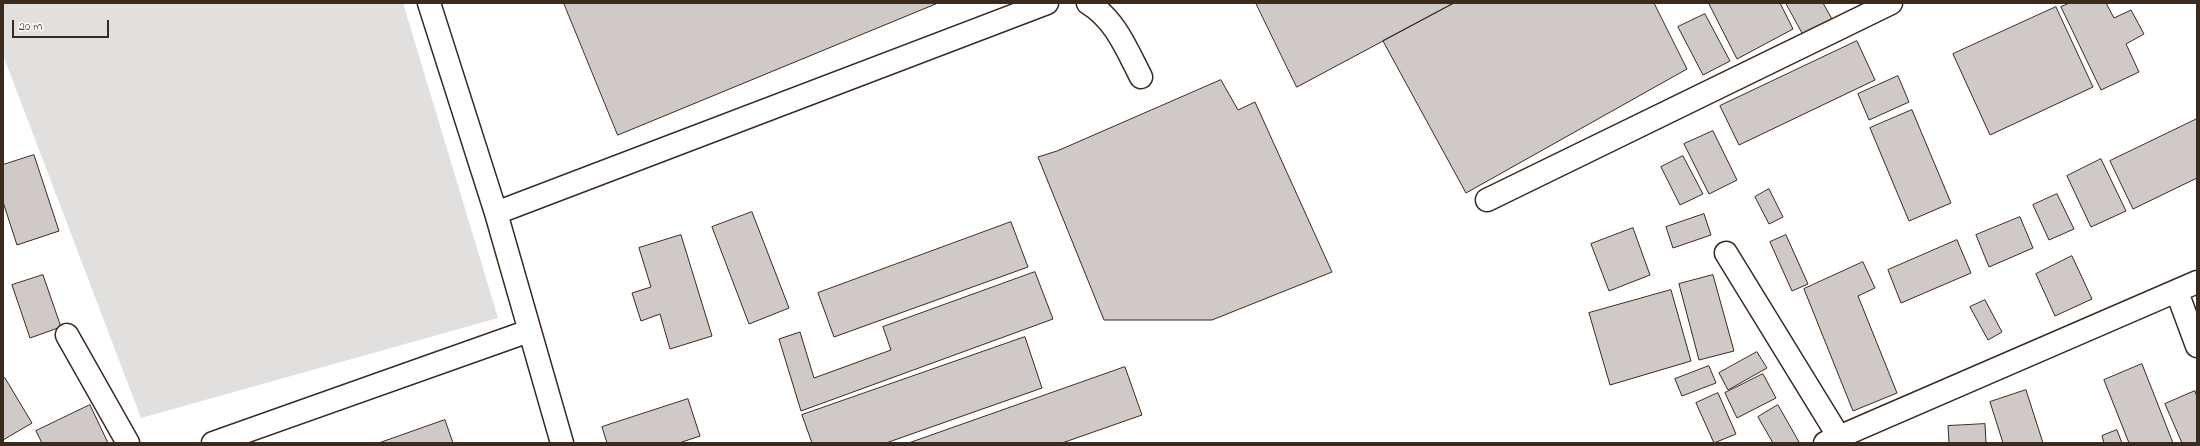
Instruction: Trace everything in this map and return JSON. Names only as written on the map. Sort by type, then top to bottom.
[{"type":"street","points":[[429,3],[496,214],[562,443]]},
{"type":"street","points":[[496,214],[1047,3]]},
{"type":"street","points":[[1088,3],[1099,9],[1116,30],[1141,77]]},
{"type":"street","points":[[1487,200],[1891,3]]},
{"type":"street","points":[[1726,253],[1834,441],[2197,282]]},
{"type":"street","points":[[2177,292],[2197,346]]},
{"type":"street","points":[[213,443],[529,331]]},
{"type":"street","points":[[67,335],[128,443]]},
{"type":"shaded area","points":[[3,3],[403,3],[498,318],[141,418],[3,55]]},
{"type":"building","points":[[564,3],[938,3],[618,135]]},
{"type":"building","points":[[1256,3],[1454,3],[1297,87]]},
{"type":"building","points":[[1454,3],[1654,3],[1687,69],[1466,193],[1383,41]]},
{"type":"building","points":[[1780,3],[1793,29],[1737,59],[1709,4]]},
{"type":"building","points":[[1786,3],[1823,3],[1832,19],[1803,34]]},
{"type":"building","points":[[2070,3],[2106,3],[2114,18],[2131,10],[2144,34],[2126,44],[2139,72],[2101,90],[2061,7]]},
{"type":"building","points":[[2056,7],[2093,87],[1990,135],[1953,54]]},
{"type":"building","points":[[1705,14],[1730,61],[1703,75],[1678,27]]},
{"type":"building","points":[[1857,41],[1875,80],[1739,145],[1720,106]]},
{"type":"building","points":[[1898,76],[1909,102],[1869,120],[1858,94]]},
{"type":"building","points":[[1221,80],[1238,110],[1255,102],[1332,272],[1212,320],[1104,320],[1038,157],[1057,151]]},
{"type":"building","points":[[1912,110],[1951,203],[1909,221],[1870,128]]},
{"type":"building","points":[[2197,119],[2197,178],[2133,209],[2110,161]]},
{"type":"building","points":[[1713,131],[1737,180],[1709,194],[1684,144]]},
{"type":"building","points":[[34,155],[59,231],[17,245],[3,202],[3,165]]},
{"type":"building","points":[[1683,156],[1703,194],[1680,205],[1661,167]]},
{"type":"building","points":[[2101,159],[2126,211],[2091,227],[2067,176]]},
{"type":"building","points":[[1769,189],[1783,217],[1769,224],[1755,197]]},
{"type":"building","points":[[2057,194],[2074,229],[2049,240],[2033,205]]},
{"type":"building","points":[[752,212],[789,308],[749,324],[712,227]]},
{"type":"building","points":[[1704,214],[1711,235],[1673,248],[1666,227]]},
{"type":"building","points":[[2020,217],[2033,248],[1989,267],[1976,235]]},
{"type":"building","points":[[1011,222],[1028,267],[834,337],[818,293]]},
{"type":"building","points":[[1633,228],[1650,275],[1609,291],[1591,244]]},
{"type":"building","points":[[681,235],[712,336],[670,349],[660,314],[641,321],[632,293],[651,287],[639,248]]},
{"type":"building","points":[[1786,235],[1808,284],[1792,291],[1770,242]]},
{"type":"building","points":[[1957,240],[1971,273],[1901,303],[1888,270]]},
{"type":"building","points":[[2072,256],[2092,299],[2055,316],[2036,274]]},
{"type":"building","points":[[1863,262],[1875,288],[1858,296],[1897,393],[1853,411],[1804,289]]},
{"type":"building","points":[[1035,272],[1053,319],[801,411],[779,339],[800,332],[814,378],[891,350],[883,327]]},
{"type":"building","points":[[43,275],[61,327],[30,338],[12,285]]},
{"type":"building","points":[[1713,275],[1734,351],[1699,360],[1679,284]]},
{"type":"building","points":[[1671,290],[1691,361],[1610,385],[1589,313]]},
{"type":"building","points":[[1985,300],[2002,332],[1988,340],[1970,307]]},
{"type":"building","points":[[1025,337],[1042,388],[886,443],[812,443],[802,415]]},
{"type":"building","points":[[1757,352],[1767,368],[1728,390],[1719,373]]},
{"type":"building","points":[[2142,364],[2173,443],[2129,443],[2104,380]]},
{"type":"building","points":[[1709,366],[1716,383],[1682,396],[1675,379]]},
{"type":"building","points":[[1125,367],[1142,415],[1062,443],[909,443]]},
{"type":"building","points":[[1763,374],[1776,398],[1737,418],[1725,393]]},
{"type":"building","points":[[5,378],[32,423],[3,440],[3,379]]},
{"type":"building","points":[[2026,390],[2043,443],[2003,443],[1990,402]]},
{"type":"building","points":[[2195,391],[2197,397],[2197,443],[2182,443],[2165,404]]},
{"type":"building","points":[[1718,393],[1736,434],[1714,443],[1696,403]]},
{"type":"building","points":[[688,399],[700,436],[679,443],[607,443],[602,427]]},
{"type":"building","points":[[90,405],[108,443],[42,443],[36,431]]},
{"type":"building","points":[[1778,405],[1799,442],[1773,443],[1758,417]]},
{"type":"building","points":[[445,420],[453,443],[379,443]]},
{"type":"building","points":[[1985,424],[1986,443],[1949,443],[1948,426]]},
{"type":"building","points":[[2117,430],[2122,443],[2104,443],[2102,436]]}]
